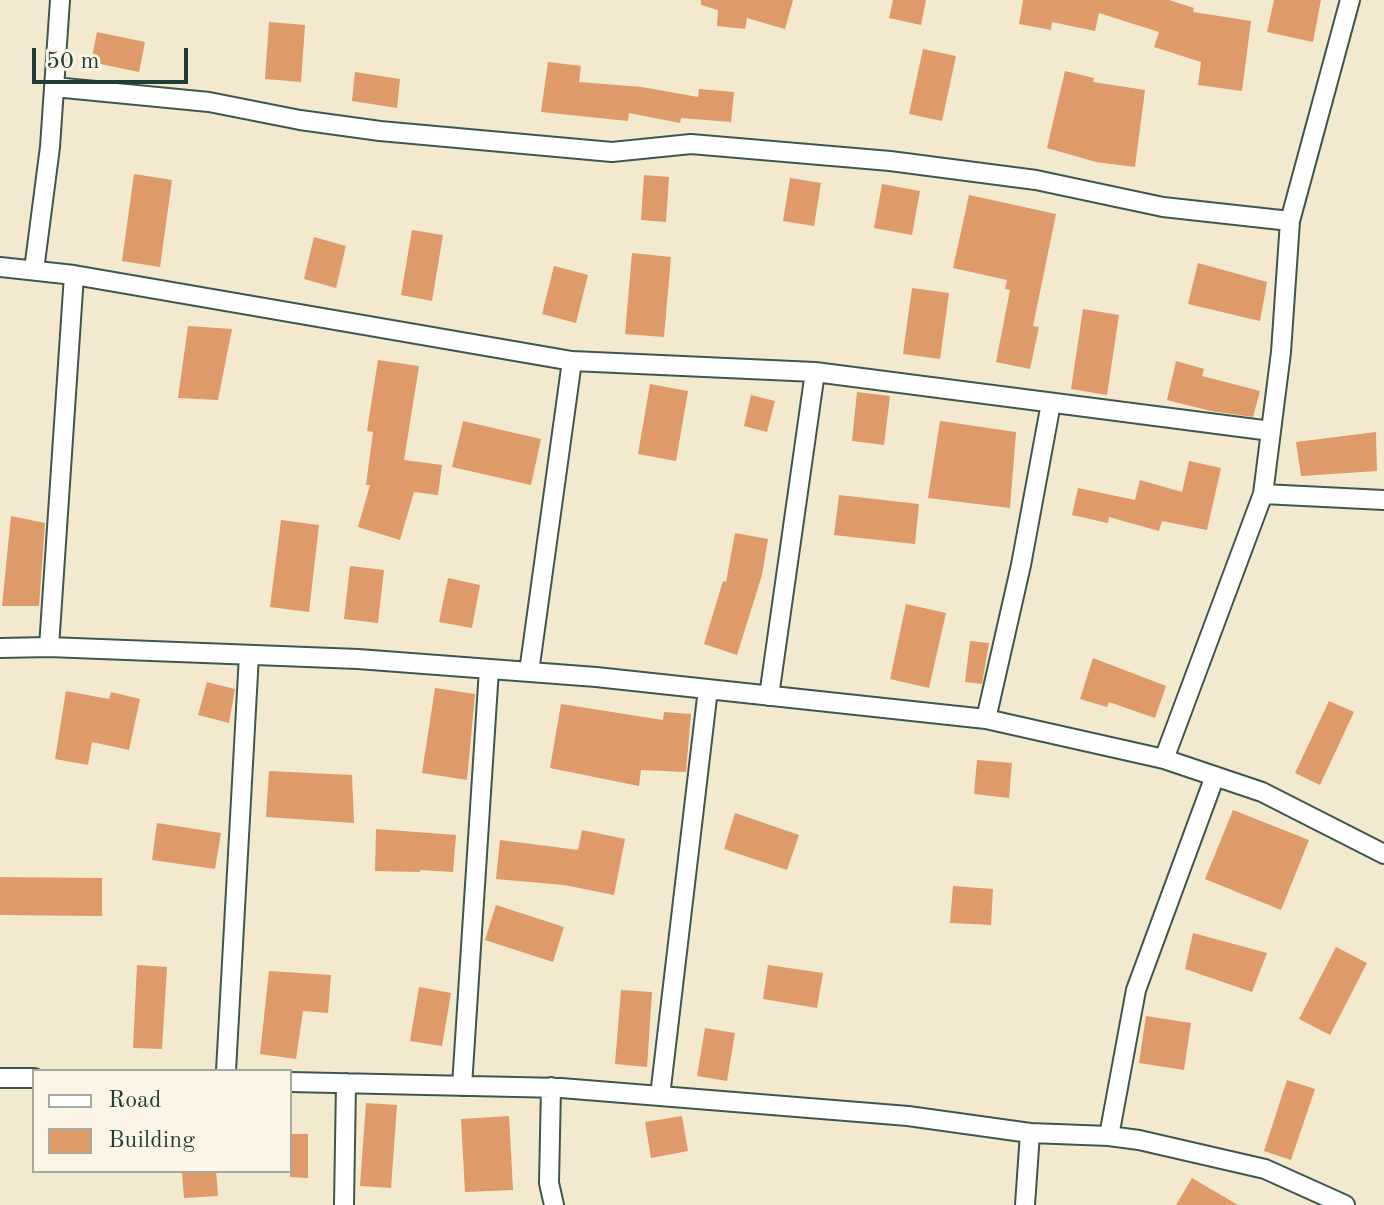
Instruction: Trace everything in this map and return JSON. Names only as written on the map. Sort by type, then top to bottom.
[{"type":"street","points":[[34,270],[50,147],[60,0]]},
{"type":"street","points":[[1164,759],[1263,494],[1281,352],[1290,221],[1350,0]]},
{"type":"street","points":[[54,87],[209,102],[300,120],[380,131],[612,152],[691,144],[890,161],[1036,180],[1163,207],[1290,221]]},
{"type":"street","points":[[0,267],[74,275],[572,361],[815,372],[1271,431]]},
{"type":"street","points":[[49,647],[74,275]]},
{"type":"street","points":[[529,672],[572,361]]},
{"type":"street","points":[[769,696],[815,372]]},
{"type":"street","points":[[986,719],[1021,565],[1051,403]]},
{"type":"street","points":[[1263,494],[1384,500]]},
{"type":"street","points":[[0,648],[49,647],[358,659],[708,689],[986,719],[1164,759],[1215,776],[1262,792],[1384,854]]},
{"type":"street","points":[[226,1069],[249,655]]},
{"type":"street","points":[[462,1086],[489,669]]},
{"type":"street","points":[[660,1096],[708,689]]},
{"type":"street","points":[[1109,1136],[1136,990],[1215,776]]},
{"type":"street","points":[[0,1078],[32,1078]]},
{"type":"street","points":[[292,1082],[551,1087],[908,1116],[1030,1133],[1109,1136],[1265,1169],[1345,1205]]},
{"type":"street","points":[[344,1205],[346,1083]]},
{"type":"street","points":[[551,1087],[549,1183],[554,1205]]},
{"type":"street","points":[[1025,1205],[1030,1133]]},
{"type":"building","points":[[701,0],[793,0],[785,29],[747,18],[745,29],[717,26],[718,10],[701,5]]},
{"type":"building","points":[[893,0],[926,0],[921,25],[889,18]]},
{"type":"building","points":[[1023,0],[1169,0],[1194,8],[1193,12],[1251,21],[1242,91],[1198,85],[1201,62],[1154,47],[1159,32],[1099,13],[1095,31],[1052,22],[1051,30],[1019,24]]},
{"type":"building","points":[[1274,0],[1321,0],[1313,42],[1267,32]]},
{"type":"building","points":[[269,22],[305,25],[301,82],[265,79]]},
{"type":"building","points":[[97,32],[145,42],[139,72],[91,62]]},
{"type":"building","points":[[923,49],[956,56],[942,121],[909,114]]},
{"type":"building","points":[[548,62],[581,66],[579,82],[642,87],[698,97],[699,89],[734,92],[731,122],[681,118],[680,123],[629,113],[628,121],[541,112]]},
{"type":"building","points":[[1065,71],[1094,78],[1093,82],[1145,90],[1135,167],[1096,162],[1047,148]]},
{"type":"building","points":[[355,72],[400,79],[397,108],[352,101]]},
{"type":"building","points":[[134,174],[172,180],[160,267],[122,261]]},
{"type":"building","points":[[644,175],[669,177],[666,222],[641,220]]},
{"type":"building","points":[[790,178],[821,183],[814,226],[783,221]]},
{"type":"building","points":[[882,184],[920,191],[912,235],[874,228]]},
{"type":"building","points":[[969,195],[1056,214],[1033,326],[1039,327],[1030,369],[996,362],[1010,290],[1005,289],[1007,280],[953,268]]},
{"type":"building","points":[[412,230],[443,235],[432,301],[401,295]]},
{"type":"building","points":[[314,237],[346,246],[336,288],[304,279]]},
{"type":"building","points":[[632,253],[671,257],[664,337],[625,334]]},
{"type":"building","points":[[1198,263],[1267,282],[1260,321],[1188,304]]},
{"type":"building","points":[[554,266],[588,275],[576,323],[542,314]]},
{"type":"building","points":[[912,288],[949,293],[940,359],[903,354]]},
{"type":"building","points":[[1083,309],[1119,315],[1107,395],[1071,389]]},
{"type":"building","points":[[188,326],[232,329],[218,400],[178,398]]},
{"type":"building","points":[[378,360],[419,366],[404,460],[442,465],[438,495],[414,492],[400,540],[358,527],[370,485],[366,485],[373,432],[367,431]]},
{"type":"building","points":[[1176,361],[1204,369],[1202,376],[1260,391],[1253,417],[1167,400]]},
{"type":"building","points":[[650,384],[688,391],[676,461],[638,454]]},
{"type":"building","points":[[857,392],[890,396],[884,445],[852,441]]},
{"type":"building","points":[[751,395],[775,401],[767,432],[744,426]]},
{"type":"building","points":[[463,421],[541,439],[531,485],[452,467]]},
{"type":"building","points":[[940,421],[1016,432],[1010,508],[928,498]]},
{"type":"building","points":[[1376,432],[1377,471],[1301,476],[1296,442]]},
{"type":"building","points":[[1189,461],[1221,468],[1207,530],[1162,521],[1159,531],[1109,517],[1108,523],[1072,515],[1078,488],[1135,500],[1140,480],[1182,492]]},
{"type":"building","points":[[839,495],[919,504],[915,544],[834,535]]},
{"type":"building","points":[[11,516],[45,523],[39,606],[2,606]]},
{"type":"building","points":[[281,520],[319,525],[309,612],[270,607]]},
{"type":"building","points":[[735,533],[768,539],[762,575],[737,655],[704,644],[723,581],[726,582]]},
{"type":"building","points":[[350,566],[384,570],[378,623],[344,619]]},
{"type":"building","points":[[448,578],[480,585],[472,628],[439,622]]},
{"type":"building","points":[[906,604],[946,613],[929,688],[890,679]]},
{"type":"building","points":[[970,641],[989,643],[982,684],[965,682]]},
{"type":"building","points":[[1093,658],[1166,686],[1155,718],[1109,702],[1107,707],[1080,699]]},
{"type":"building","points":[[207,682],[235,689],[229,723],[198,715]]},
{"type":"building","points":[[435,688],[475,694],[467,780],[422,773]]},
{"type":"building","points":[[66,691],[109,699],[111,692],[140,699],[129,750],[92,742],[88,765],[55,759]]},
{"type":"building","points":[[1329,701],[1354,712],[1320,785],[1295,773]]},
{"type":"building","points":[[561,704],[663,720],[664,712],[691,714],[686,772],[641,770],[639,786],[550,768]]},
{"type":"building","points":[[977,760],[1012,763],[1009,798],[974,794]]},
{"type":"building","points":[[269,771],[352,775],[354,823],[266,817]]},
{"type":"building","points":[[1233,810],[1309,840],[1281,910],[1205,879]]},
{"type":"building","points":[[735,813],[799,835],[787,870],[724,849]]},
{"type":"building","points":[[157,823],[221,833],[215,869],[152,860]]},
{"type":"building","points":[[376,829],[456,835],[453,872],[375,871]]},
{"type":"building","points":[[582,830],[625,839],[614,895],[564,885],[496,879],[500,840],[578,850]]},
{"type":"building","points":[[0,877],[102,878],[102,916],[0,915]]},
{"type":"building","points":[[953,886],[993,889],[991,925],[950,923]]},
{"type":"building","points":[[496,905],[564,927],[553,962],[485,940]]},
{"type":"building","points":[[1193,933],[1267,953],[1252,992],[1185,969]]},
{"type":"building","points":[[1336,947],[1367,963],[1330,1035],[1299,1019]]},
{"type":"building","points":[[137,965],[167,967],[162,1049],[133,1048]]},
{"type":"building","points":[[768,965],[823,973],[817,1008],[763,999]]},
{"type":"building","points":[[269,971],[331,975],[328,1013],[303,1011],[296,1059],[260,1054]]},
{"type":"building","points":[[419,987],[451,993],[442,1046],[410,1041]]},
{"type":"building","points":[[621,990],[652,992],[647,1067],[615,1064]]},
{"type":"building","points":[[1146,1016],[1191,1023],[1184,1070],[1139,1063]]},
{"type":"building","points":[[705,1028],[735,1033],[727,1081],[697,1076]]},
{"type":"building","points":[[1287,1080],[1315,1089],[1291,1160],[1264,1151]]},
{"type":"building","points":[[366,1103],[397,1105],[391,1188],[360,1186]]},
{"type":"building","points":[[509,1116],[513,1190],[465,1192],[461,1119]]},
{"type":"building","points":[[682,1116],[688,1151],[651,1158],[645,1122]]},
{"type":"building","points":[[292,1134],[308,1134],[308,1178],[290,1177]]},
{"type":"building","points":[[182,1173],[216,1173],[218,1196],[184,1198]]},
{"type":"building","points":[[1192,1178],[1238,1205],[1176,1205]]}]
